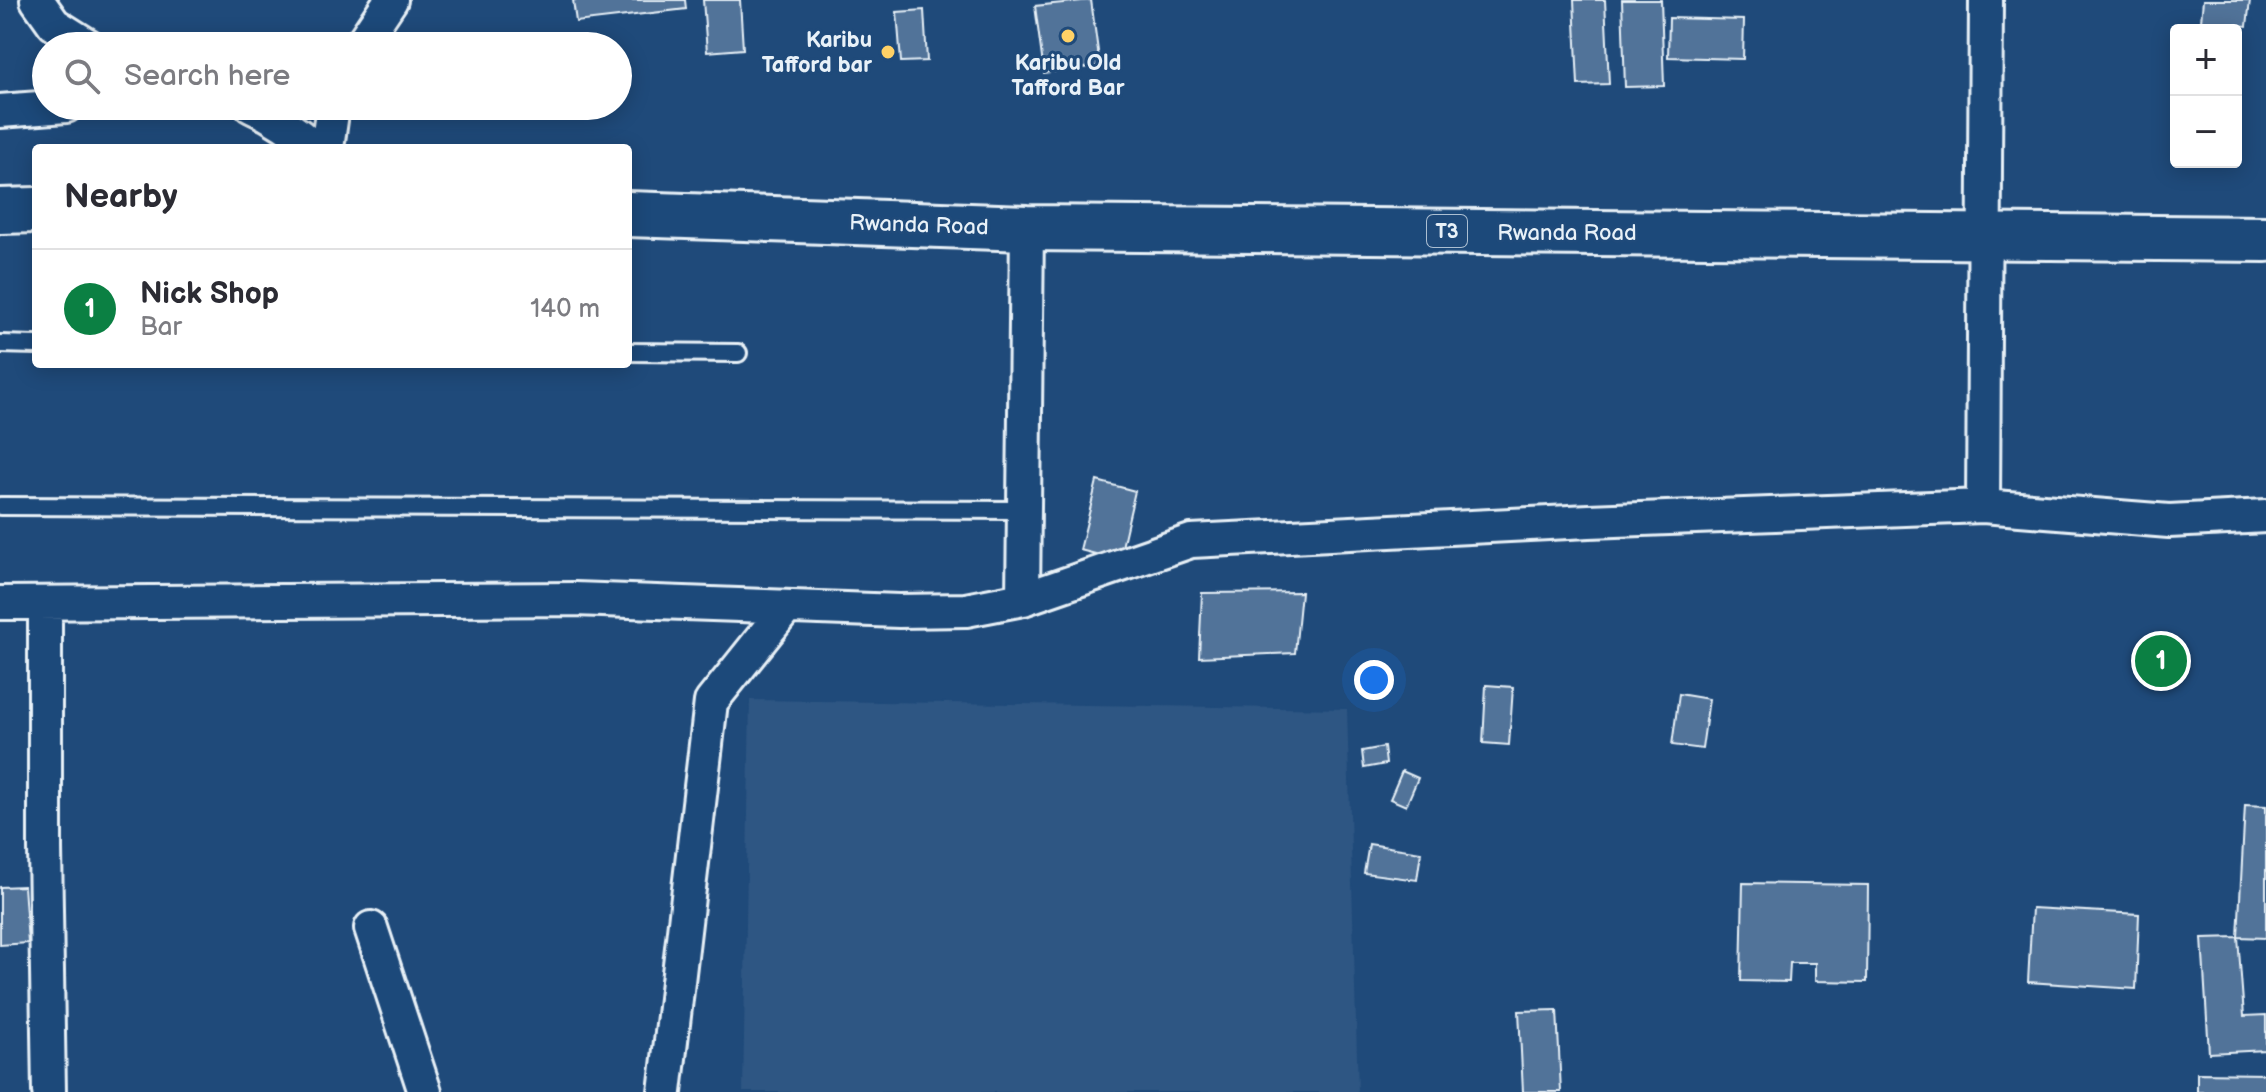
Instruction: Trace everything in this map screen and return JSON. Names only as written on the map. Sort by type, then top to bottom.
[{"type":"highway","points":[[0,211],[32,210]]},
{"type":"highway","name":"Rwanda Road","points":[[632,214],[1027,228],[2266,239]]},
{"type":"street","points":[[37,0],[54,24],[67,32]]},
{"type":"street","points":[[369,32],[391,0]]},
{"type":"street","points":[[1983,506],[1986,0]]},
{"type":"street","points":[[0,111],[32,109]]},
{"type":"street","points":[[278,120],[310,144]]},
{"type":"street","points":[[328,144],[331,120]]},
{"type":"street","points":[[1023,599],[1027,228]]},
{"type":"street","points":[[0,603],[575,599],[899,611],[966,610],[1023,599],[1191,541],[1589,521],[1983,506],[2169,521],[2266,516]]},
{"type":"street","points":[[45,603],[49,1092]]},
{"type":"street","points":[[665,1092],[711,702],[787,607]]},
{"type":"street","points":[[371,928],[425,1092]]},
{"type":"lane","points":[[0,344],[32,345]]},
{"type":"lane","points":[[632,352],[738,353]]},
{"type":"lane","points":[[0,506],[1024,510]]},
{"type":"shaded area","points":[[750,700],[1347,709],[1358,1092],[743,1092]]},
{"type":"building","points":[[573,0],[685,0],[686,9],[576,22]]},
{"type":"building","points":[[703,0],[740,0],[743,49],[707,52]]},
{"type":"building","name":"Karibu Old Tafford Bar","points":[[1091,0],[1100,66],[1044,73],[1035,6]]},
{"type":"building","name":"Karibu Old Tafford Bar","points":[[1091,0],[1100,66],[1044,73],[1035,6]]},
{"type":"building","points":[[1574,0],[1605,0],[1609,84],[1578,85]]},
{"type":"building","points":[[1622,0],[1661,0],[1664,86],[1625,87]]},
{"type":"building","points":[[2203,0],[2250,0],[2247,26],[2201,21]]},
{"type":"building","points":[[924,10],[927,61],[901,62],[897,12]]},
{"type":"building","points":[[924,10],[927,61],[901,62],[897,12]]},
{"type":"building","points":[[1669,18],[1744,20],[1743,59],[1668,57]]},
{"type":"building","points":[[1097,481],[1135,491],[1119,560],[1080,550]]},
{"type":"building","points":[[1301,592],[1295,653],[1199,657],[1202,593]]},
{"type":"building","points":[[1486,685],[1513,687],[1509,745],[1483,743]]},
{"type":"building","points":[[1679,694],[1709,699],[1702,749],[1672,745]]},
{"type":"building","points":[[1384,747],[1386,764],[1364,768],[1362,751]]},
{"type":"building","points":[[1402,771],[1418,778],[1406,806],[1390,799]]},
{"type":"building","points":[[2245,805],[2266,806],[2266,938],[2238,937]]},
{"type":"building","points":[[1369,844],[1421,852],[1417,880],[1364,873]]},
{"type":"building","points":[[1743,883],[1868,885],[1867,982],[1815,981],[1815,963],[1790,963],[1789,982],[1741,981]]},
{"type":"building","points":[[24,886],[28,943],[0,945],[0,887]]},
{"type":"building","points":[[2032,908],[2139,914],[2136,989],[2028,982]]},
{"type":"building","points":[[2238,937],[2244,1016],[2266,1015],[2266,1050],[2209,1053],[2202,938]]},
{"type":"building","points":[[1557,1010],[1561,1092],[1523,1092],[1519,1011]]},
{"type":"building","points":[[2197,1073],[2266,1074],[2266,1092],[2197,1092]]},
{"type":"place","name":"Karibu Old Tafford Bar","points":[[1068,36]]},
{"type":"place","name":"Karibu Tafford bar","points":[[888,52]]},
{"type":"place","name":"Nick Shop","points":[[2161,661]]}]
